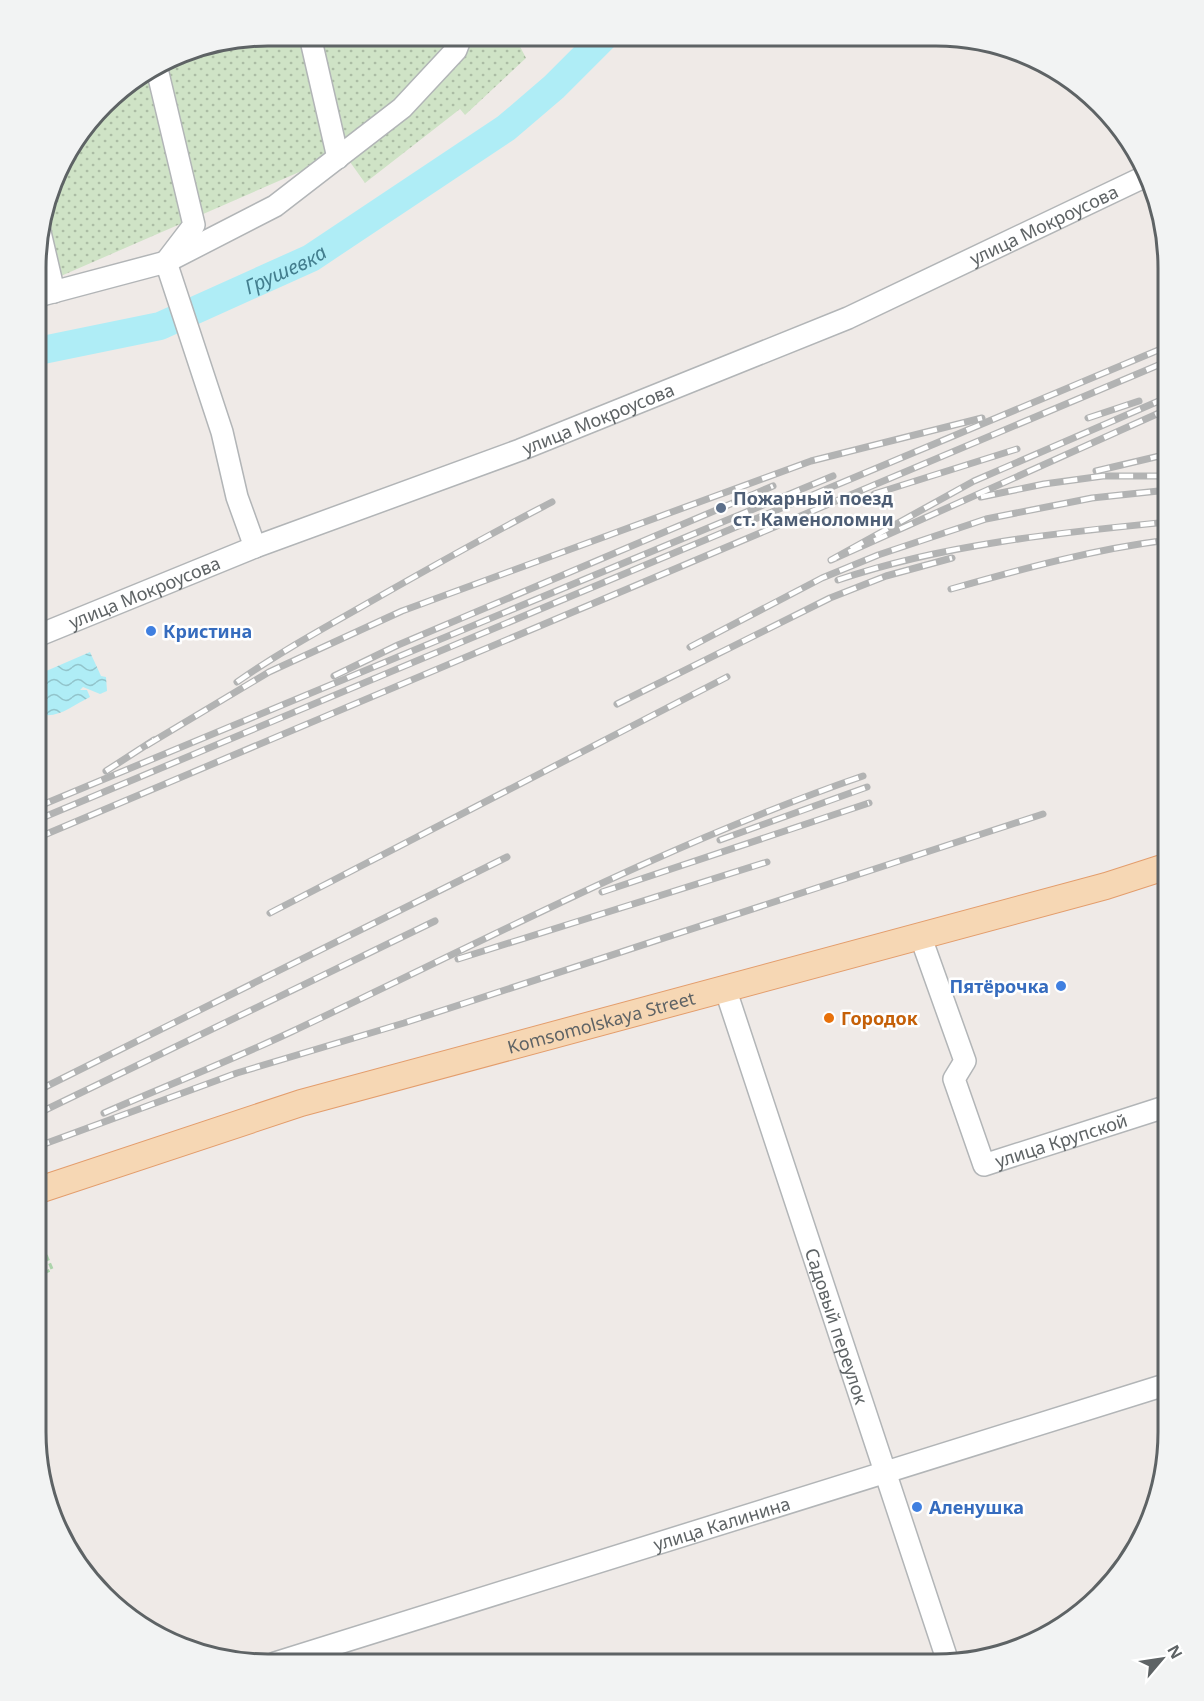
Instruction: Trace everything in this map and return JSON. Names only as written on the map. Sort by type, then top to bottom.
[{"type":"main road","name":"Komsomolskaya Street","points":[[46,1188],[301,1103],[1106,886],[1158,869]]},
{"type":"street","points":[[312,46],[338,158]]},
{"type":"street","points":[[46,294],[166,262],[275,206],[402,108],[456,51],[458,46]]},
{"type":"street","points":[[159,76],[194,225],[166,262]]},
{"type":"street","name":"улица Мокроусова","points":[[46,632],[255,547],[520,450],[848,318],[1139,179]]},
{"type":"street","points":[[166,262],[222,432],[237,497],[255,547]]},
{"type":"street","name":"улица Крупской","points":[[920,935],[965,1061],[954,1079],[984,1165],[1158,1109]]},
{"type":"street","name":"Садовый переулок","points":[[726,988],[888,1473],[945,1654]]},
{"type":"street","name":"улица Калинина","points":[[304,1654],[1158,1387]]},
{"type":"path","points":[[46,1255],[52,1269],[46,1272]]},
{"type":"green space","points":[[269,46],[520,46],[526,58],[465,115],[460,109],[365,183],[338,145],[320,163],[46,283],[51,225],[58,197],[69,170],[92,133],[122,102],[133,92],[170,69],[211,54],[240,48]]},
{"type":"water","points":[[90,652],[101,676],[106,677],[107,691],[100,694],[83,687],[80,690],[87,690],[90,697],[58,714],[46,715],[46,671]]},
{"type":"waterway","name":"Грушевка","points":[[46,349],[160,326],[311,258],[506,128],[554,87],[595,46]]},
{"type":"railway","points":[[46,816],[1158,350]]},
{"type":"railway","points":[[46,834],[1158,365]]},
{"type":"railway","points":[[1088,418],[1139,401]]},
{"type":"railway","points":[[1158,401],[974,481],[831,560],[1158,413]]},
{"type":"railway","points":[[147,745],[269,672],[402,611],[811,461],[982,418]]},
{"type":"railway","points":[[874,494],[1017,449]]},
{"type":"railway","points":[[1096,471],[1158,456]]},
{"type":"railway","points":[[46,803],[833,476]]},
{"type":"railway","points":[[981,497],[1044,484],[1103,476],[1158,476]]},
{"type":"railway","points":[[334,676],[398,645],[773,486]]},
{"type":"railway","points":[[690,647],[822,578],[878,555],[986,519],[1092,498],[1158,491]]},
{"type":"railway","points":[[237,682],[322,629],[552,502]]},
{"type":"railway","points":[[838,580],[918,557],[959,549],[1042,536],[1158,523]]},
{"type":"railway","points":[[951,589],[1086,554],[1158,541]]},
{"type":"railway","points":[[617,704],[830,598],[886,576],[952,558]]},
{"type":"railway","points":[[270,913],[727,677]]},
{"type":"railway","points":[[106,771],[154,740]]},
{"type":"railway","points":[[104,1113],[291,1032],[645,863],[717,832],[863,776]]},
{"type":"railway","points":[[720,840],[867,787]]},
{"type":"railway","points":[[602,892],[869,803]]},
{"type":"railway","points":[[46,1143],[237,1073],[404,1023],[1043,814]]},
{"type":"railway","points":[[46,1087],[507,857]]},
{"type":"railway","points":[[458,959],[767,862]]},
{"type":"railway","points":[[46,1110],[435,921]]},
{"type":"place","name":"Пожарный поезд ст. Каменоломни","points":[[721,508]]},
{"type":"place","name":"Кристина","points":[[151,631]]},
{"type":"place","name":"Пятёрочка","points":[[1061,986]]},
{"type":"place","name":"Городок","points":[[829,1018]]},
{"type":"place","name":"Аленушка","points":[[917,1507]]}]
